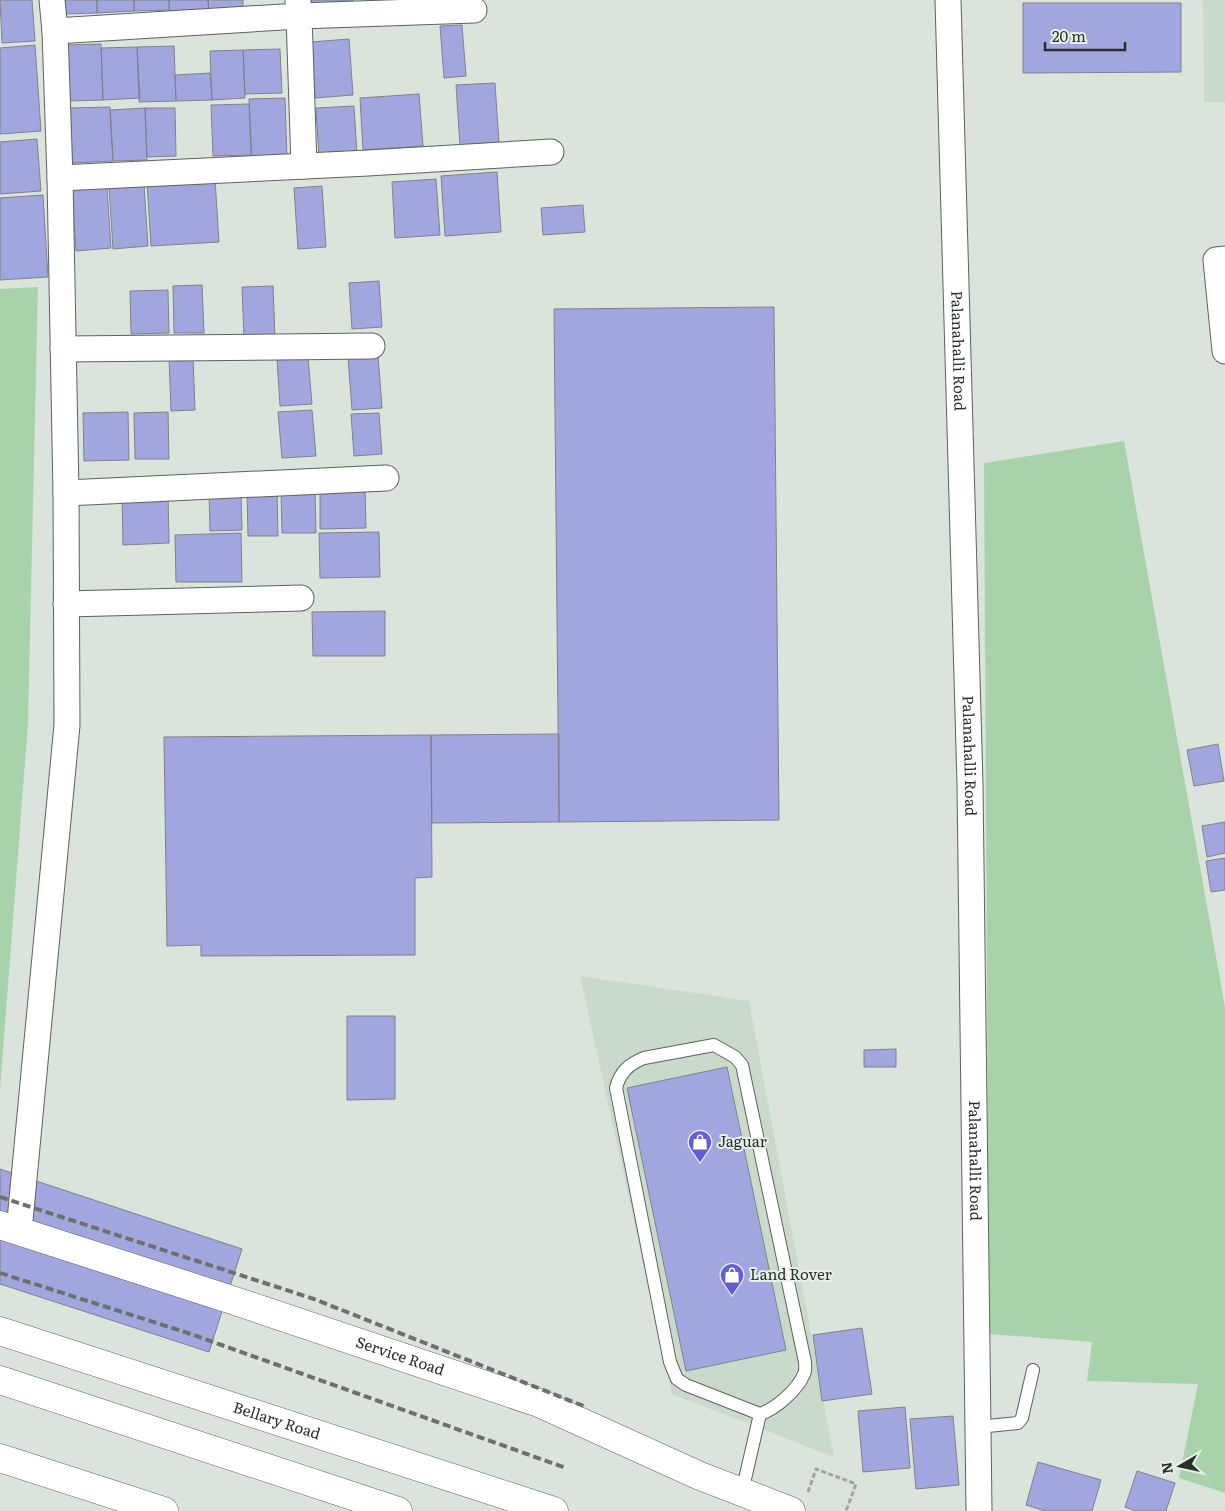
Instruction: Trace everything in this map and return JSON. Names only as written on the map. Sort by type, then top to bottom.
[{"type":"main road","name":"Service Road","points":[[10,1228],[539,1403],[700,1476],[791,1511]]},
{"type":"main road","name":"Bellary Road","points":[[0,1331],[554,1511]]},
{"type":"main road","points":[[0,1380],[398,1511]]},
{"type":"main road","points":[[0,1458],[164,1511]]},
{"type":"street","points":[[10,1228],[67,725],[66,493],[60,178],[55,31],[52,0]]},
{"type":"street","name":"Palanahalli Road","points":[[948,0],[970,784],[979,1511]]},
{"type":"street","points":[[55,31],[299,8],[425,6],[474,10]]},
{"type":"street","points":[[299,8],[304,166]]},
{"type":"street","points":[[60,178],[551,152]]},
{"type":"street","points":[[1225,259],[1216,260],[1225,351]]},
{"type":"street","points":[[63,349],[372,346]]},
{"type":"street","points":[[66,493],[386,478]]},
{"type":"street","points":[[66,604],[301,598]]},
{"type":"lane","points":[[714,1045],[735,1057],[742,1065],[805,1362],[805,1374],[795,1388],[782,1402],[769,1411],[760,1414],[686,1384],[678,1379],[670,1362],[616,1088],[618,1079],[624,1071],[633,1063],[644,1058],[714,1045]]},
{"type":"lane","points":[[978,1427],[1018,1423],[1022,1418],[1033,1370]]},
{"type":"lane","points":[[742,1492],[760,1414]]},
{"type":"path","points":[[816,1469],[856,1484],[846,1511]]},
{"type":"shaded area","points":[[1203,0],[1225,0],[1225,102],[1204,102]]},
{"type":"shaded area","name":"Jaguar","points":[[580,976],[749,1001],[834,1457],[672,1394]]},
{"type":"green space","points":[[38,287],[28,723],[0,1090],[0,289]]},
{"type":"green space","points":[[1124,441],[1225,1007],[1225,1493],[1179,1478],[1198,1384],[1087,1381],[1092,1342],[989,1334],[984,463]]},
{"type":"building","points":[[0,0],[32,0],[35,41],[2,43]]},
{"type":"building","points":[[62,0],[97,0],[97,13],[63,14]]},
{"type":"building","points":[[97,0],[134,0],[134,11],[97,13]]},
{"type":"building","points":[[134,0],[169,0],[169,10],[134,11]]},
{"type":"building","points":[[169,0],[208,0],[209,12],[170,13]]},
{"type":"building","points":[[208,0],[243,0],[243,10],[209,12]]},
{"type":"building","points":[[311,0],[353,0],[353,7],[312,10]]},
{"type":"building","points":[[1023,3],[1181,3],[1181,72],[1023,73]]},
{"type":"building","points":[[462,25],[466,76],[444,78],[440,26]]},
{"type":"building","points":[[349,39],[353,95],[315,98],[311,42]]},
{"type":"building","points":[[101,44],[103,100],[69,101],[67,45]]},
{"type":"building","points":[[35,45],[41,131],[0,134],[0,48]]},
{"type":"building","points":[[174,46],[176,101],[139,102],[137,47]]},
{"type":"building","points":[[137,47],[140,98],[103,100],[101,48]]},
{"type":"building","points":[[280,49],[282,93],[245,94],[243,50]]},
{"type":"building","points":[[243,50],[245,98],[212,100],[210,51]]},
{"type":"building","points":[[210,73],[212,100],[176,101],[175,75]]},
{"type":"building","points":[[495,83],[499,143],[460,146],[456,85]]},
{"type":"building","points":[[419,94],[423,146],[363,150],[360,98]]},
{"type":"building","points":[[285,98],[287,158],[252,159],[249,99]]},
{"type":"building","points":[[249,104],[251,155],[213,156],[211,105]]},
{"type":"building","points":[[354,106],[357,154],[319,157],[316,108]]},
{"type":"building","points":[[110,107],[113,161],[72,163],[70,108]]},
{"type":"building","points":[[145,108],[147,160],[113,161],[110,110]]},
{"type":"building","points":[[145,108],[175,108],[176,156],[147,157]]},
{"type":"building","points":[[37,139],[41,191],[0,194],[0,142]]},
{"type":"building","points":[[497,172],[501,232],[445,236],[441,176]]},
{"type":"building","points":[[215,179],[219,242],[151,246],[147,183]]},
{"type":"building","points":[[436,179],[440,235],[395,238],[392,182]]},
{"type":"building","points":[[144,184],[148,246],[113,249],[109,186]]},
{"type":"building","points":[[322,186],[326,247],[298,249],[294,188]]},
{"type":"building","points":[[107,187],[111,248],[76,251],[72,189]]},
{"type":"building","points":[[43,195],[48,277],[0,280],[0,198]]},
{"type":"building","points":[[583,205],[585,232],[543,235],[541,208]]},
{"type":"building","points":[[379,281],[382,327],[352,329],[349,283]]},
{"type":"building","points":[[202,285],[204,333],[174,333],[173,286]]},
{"type":"building","points":[[273,286],[275,337],[244,338],[242,287]]},
{"type":"building","points":[[168,290],[169,333],[131,334],[130,291]]},
{"type":"building","points":[[774,307],[779,820],[559,822],[554,309]]},
{"type":"building","points":[[378,355],[382,408],[352,410],[348,357]]},
{"type":"building","points":[[193,357],[195,410],[171,411],[169,358]]},
{"type":"building","points":[[308,357],[312,404],[280,406],[277,359]]},
{"type":"building","points":[[312,410],[316,456],[282,458],[278,412]]},
{"type":"building","points":[[128,412],[129,460],[84,461],[83,413]]},
{"type":"building","points":[[168,412],[169,459],[135,459],[134,413]]},
{"type":"building","points":[[379,413],[382,454],[354,456],[351,414]]},
{"type":"building","points":[[365,488],[366,528],[320,529],[320,489]]},
{"type":"building","points":[[315,489],[316,533],[282,533],[281,490]]},
{"type":"building","points":[[209,491],[241,491],[242,530],[210,531]]},
{"type":"building","points":[[277,491],[278,536],[248,536],[247,492]]},
{"type":"building","points":[[122,493],[168,493],[169,543],[123,545]]},
{"type":"building","points":[[379,532],[380,577],[320,578],[319,533]]},
{"type":"building","points":[[241,533],[242,582],[176,582],[175,535]]},
{"type":"building","points":[[385,611],[385,656],[313,656],[312,612]]},
{"type":"building","points":[[559,734],[559,822],[432,823],[431,735]]},
{"type":"building","points":[[431,735],[432,877],[415,878],[415,955],[201,956],[201,945],[167,946],[164,737]]},
{"type":"building","points":[[1218,744],[1224,781],[1194,786],[1187,750]]},
{"type":"building","points":[[1225,822],[1225,853],[1207,857],[1202,826]]},
{"type":"building","points":[[1225,858],[1225,890],[1211,892],[1206,861]]},
{"type":"building","points":[[347,1016],[395,1016],[395,1099],[347,1100]]},
{"type":"building","points":[[896,1049],[896,1067],[864,1067],[864,1050]]},
{"type":"building","points":[[727,1067],[786,1350],[686,1371],[627,1088]]},
{"type":"building","points":[[0,1169],[242,1249],[209,1352],[0,1284]]},
{"type":"building","points":[[862,1328],[872,1394],[822,1401],[813,1335]]},
{"type":"building","points":[[905,1407],[910,1468],[863,1472],[858,1411]]},
{"type":"building","points":[[953,1416],[959,1485],[916,1489],[910,1419]]},
{"type":"building","points":[[1038,1462],[1101,1480],[1092,1511],[1045,1511],[1026,1505]]},
{"type":"building","points":[[1137,1471],[1175,1483],[1166,1511],[1136,1511],[1125,1507]]},
{"type":"railway","points":[[0,1197],[314,1299],[586,1407]]},
{"type":"railway","points":[[0,1273],[188,1333],[566,1468]]},
{"type":"place","name":"Jaguar","points":[[700,1163]]},
{"type":"place","name":"Land Rover","points":[[732,1296]]}]
